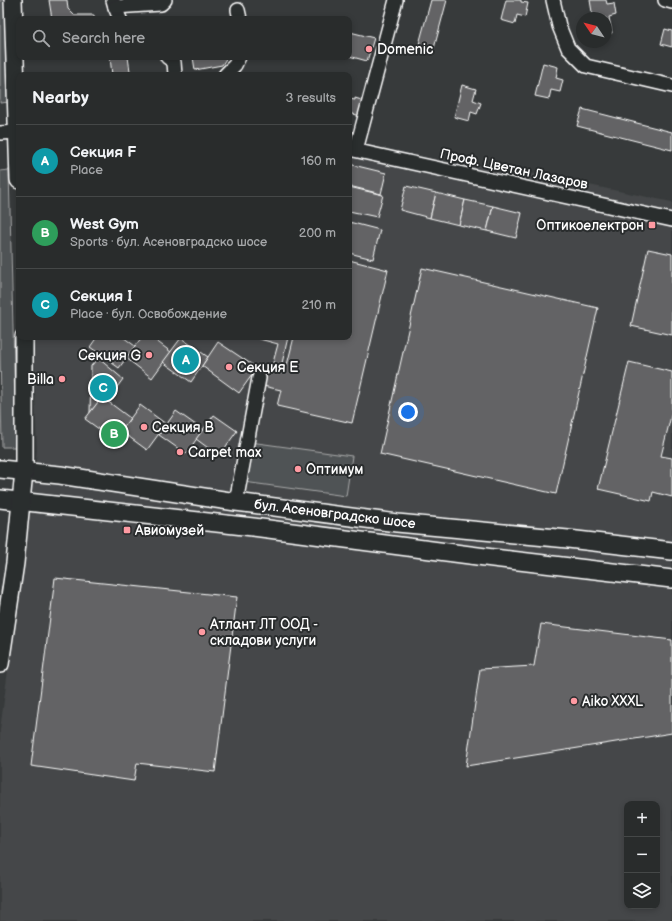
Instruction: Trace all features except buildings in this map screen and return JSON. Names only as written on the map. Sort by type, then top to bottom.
[{"type":"main road","points":[[13,0],[16,79]]},
{"type":"main road","points":[[0,664],[15,563],[24,471],[24,340]]},
{"type":"main road","name":"бул. Асеновградско шосе","points":[[0,469],[24,471],[236,502],[397,523],[568,538],[672,551]]},
{"type":"main road","name":"бул. Асеновградско шосе","points":[[0,499],[253,527],[493,558],[672,579]]},
{"type":"street","points":[[116,9],[161,4],[165,0]]},
{"type":"street","points":[[353,150],[396,0]]},
{"type":"street","points":[[552,0],[559,26],[568,48],[586,66],[672,86]]},
{"type":"street","points":[[665,0],[672,2]]},
{"type":"street","points":[[171,60],[174,62],[175,72]]},
{"type":"street","points":[[228,72],[236,65],[238,60]]},
{"type":"street","points":[[0,133],[16,132]]},
{"type":"street","name":"Проф. Цветан Лазаров","points":[[353,150],[672,220]]},
{"type":"street","points":[[236,502],[259,378]]},
{"type":"shaded area","points":[[0,0],[6,0],[10,102],[0,103]]},
{"type":"shaded area","points":[[352,150],[511,169],[672,202],[672,921],[0,921],[0,730],[37,451],[33,340],[352,340]]},
{"type":"shaded area","points":[[9,170],[16,447],[2,447],[0,350],[0,171]]},
{"type":"shaded area","name":"Оптимум","points":[[250,442],[352,456],[346,496],[244,482]]},
{"type":"place","name":"Domenic","points":[[369,49]]},
{"type":"place","name":"Оптикоелектрон","points":[[652,225]]},
{"type":"place","name":"Секция G","points":[[149,355]]},
{"type":"place","name":"Секция F","points":[[186,360]]},
{"type":"place","name":"Секция E","points":[[229,367]]},
{"type":"place","name":"Billa","points":[[62,379]]},
{"type":"place","name":"Секция I","points":[[103,388]]},
{"type":"place","name":"Секция B","points":[[144,427]]},
{"type":"place","name":"West Gym","points":[[114,434]]},
{"type":"place","name":"Carpet max","points":[[180,452]]},
{"type":"place","name":"Оптимум","points":[[298,469]]},
{"type":"place","name":"Авиомузей","points":[[127,530]]},
{"type":"place","name":"Атлант ЛТ ООД - складови услуги","points":[[202,632]]},
{"type":"place","name":"Aiko XXXL","points":[[574,701]]}]
